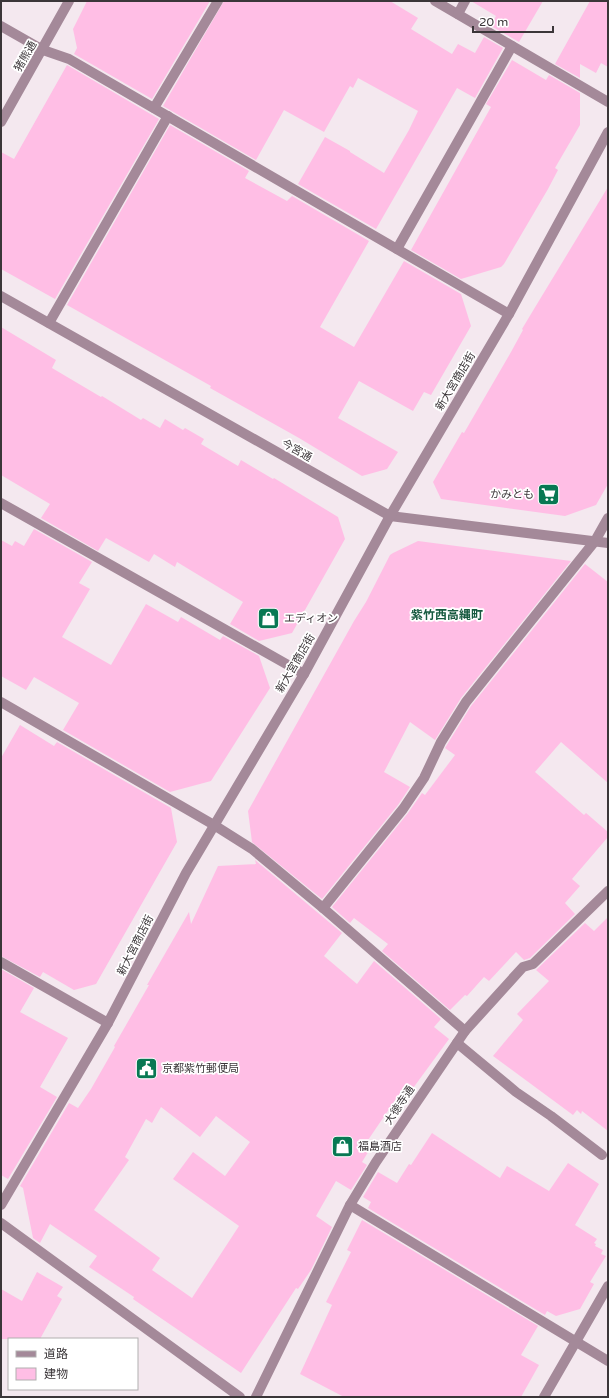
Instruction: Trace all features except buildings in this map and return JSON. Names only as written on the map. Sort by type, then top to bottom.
[{"type":"street","name":"猪熊通","points":[[1,122],[70,1]]},
{"type":"street","points":[[154,108],[218,1]]},
{"type":"street","points":[[435,1],[608,102]]},
{"type":"street","points":[[458,14],[465,1]]},
{"type":"street","points":[[1,26],[42,50],[69,59],[509,314]]},
{"type":"street","points":[[397,249],[512,46]]},
{"type":"street","points":[[49,324],[168,116]]},
{"type":"street","name":"新大宮商店街","points":[[1,1205],[108,1022],[186,873],[304,674],[390,516],[509,314],[608,132]]},
{"type":"street","name":"今宮通","points":[[1,296],[390,516],[608,543]]},
{"type":"street","points":[[1,503],[304,674]]},
{"type":"street","points":[[323,908],[404,809],[424,778],[441,742],[466,702],[595,541],[608,518]]},
{"type":"street","points":[[1,702],[214,825],[252,849],[323,908],[465,1031]]},
{"type":"street","name":"大徳寺通","points":[[256,1397],[350,1205],[402,1122],[465,1031],[523,967],[533,964],[608,890]]},
{"type":"street","points":[[1,962],[108,1022]]},
{"type":"street","points":[[457,1043],[516,1092],[602,1154]]},
{"type":"street","points":[[350,1205],[608,1361]]},
{"type":"street","points":[[1,1223],[240,1397]]},
{"type":"street","points":[[544,1397],[608,1286]]},
{"type":"place","name":"かみとも","points":[[549,494]]},
{"type":"place","name":"エディオン","points":[[269,618]]},
{"type":"place","name":"京都紫竹郵便局","points":[[147,1068]]},
{"type":"place","name":"福島酒店","points":[[343,1146]]},
{"type":"district","name":"紫竹西高縄町","points":[[447,615]]}]
